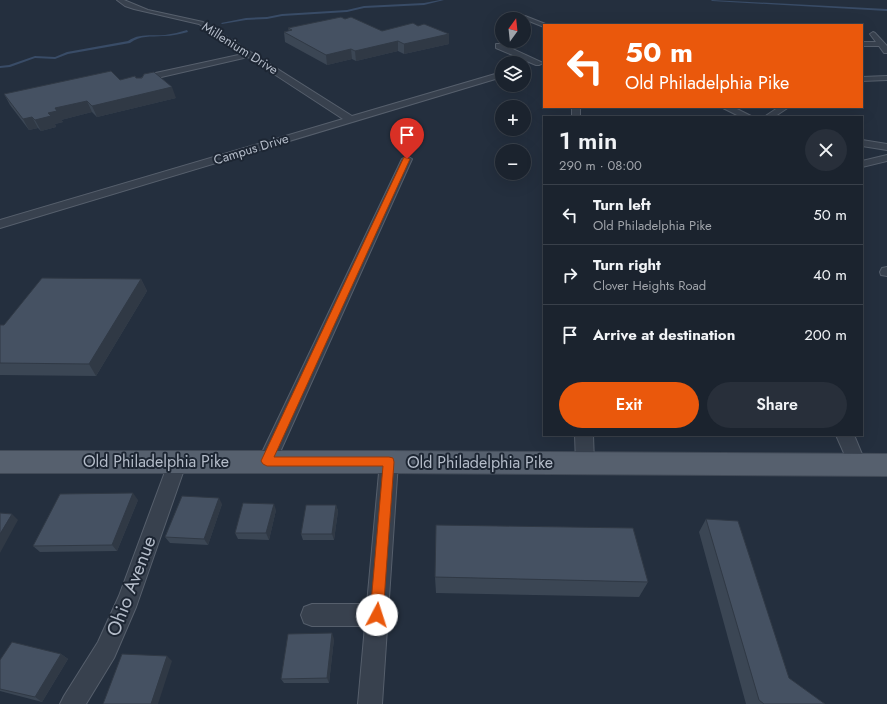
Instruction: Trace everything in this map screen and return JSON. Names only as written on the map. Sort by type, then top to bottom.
[{"type":"main road","name":"Old Philadelphia Pike","points":[[0,462],[267,461],[887,465]]},
{"type":"street","name":"Millenium Drive","points":[[120,0],[125,4],[141,9],[185,18],[201,23],[251,54],[350,120]]},
{"type":"street","points":[[531,21],[543,24]]},
{"type":"street","points":[[873,34],[887,51]]},
{"type":"street","points":[[863,44],[881,44]]},
{"type":"street","points":[[504,48],[541,62]]},
{"type":"street","points":[[143,85],[142,82],[154,76],[251,54]]},
{"type":"street","points":[[531,65],[541,62]]},
{"type":"street","name":"Campus Drive","points":[[0,224],[495,76]]},
{"type":"street","points":[[863,79],[887,78]]},
{"type":"street","points":[[727,108],[747,116]]},
{"type":"street","points":[[770,116],[783,108]]},
{"type":"street","points":[[863,142],[887,147]]},
{"type":"street","points":[[863,164],[887,158]]},
{"type":"street","points":[[267,461],[407,159]]},
{"type":"street","points":[[584,436],[585,463]]},
{"type":"street","points":[[845,436],[857,464]]},
{"type":"street","name":"Ohio Avenue","points":[[72,704],[106,650],[128,599],[178,461]]},
{"type":"street","points":[[370,704],[389,462]]},
{"type":"street","points":[[312,615],[377,615]]},
{"type":"building","points":[[341,17],[345,19],[351,17],[382,31],[413,23],[418,26],[424,24],[449,34],[404,44],[398,41],[355,51],[351,49],[326,55],[284,32],[292,30],[288,28]]},
{"type":"building","points":[[111,71],[120,80],[135,76],[136,78],[142,78],[144,74],[154,72],[172,87],[92,106],[87,101],[55,108],[57,111],[48,113],[51,116],[35,120],[32,117],[23,119],[4,94]]},
{"type":"building","points":[[42,278],[141,279],[89,364],[0,363],[0,325],[4,325]]},
{"type":"building","points":[[133,493],[112,545],[33,546],[60,494]]},
{"type":"building","points":[[182,496],[219,498],[204,539],[165,537]]},
{"type":"building","points":[[243,503],[274,504],[266,533],[235,533]]},
{"type":"building","points":[[306,505],[336,505],[332,534],[301,534]]},
{"type":"building","points":[[0,513],[12,514],[0,534]]},
{"type":"building","points":[[706,519],[738,521],[789,678],[825,704],[764,704],[759,700]]},
{"type":"building","points":[[436,525],[633,528],[648,582],[435,577]]},
{"type":"building","points":[[332,633],[327,678],[281,679],[288,634]]},
{"type":"building","points":[[12,642],[61,654],[35,697],[0,689],[0,660]]},
{"type":"building","points":[[122,654],[167,656],[151,704],[103,704]]},
{"type":"waterway","points":[[222,23],[282,15],[347,11],[364,7],[424,4],[443,0]]},
{"type":"waterway","points":[[712,0],[887,10]]},
{"type":"waterway","points":[[0,67],[9,66],[35,57],[55,58],[67,53],[129,42],[143,36],[173,35],[187,31]]},
{"type":"route","points":[[377,615],[389,462],[267,461],[407,159]]}]
